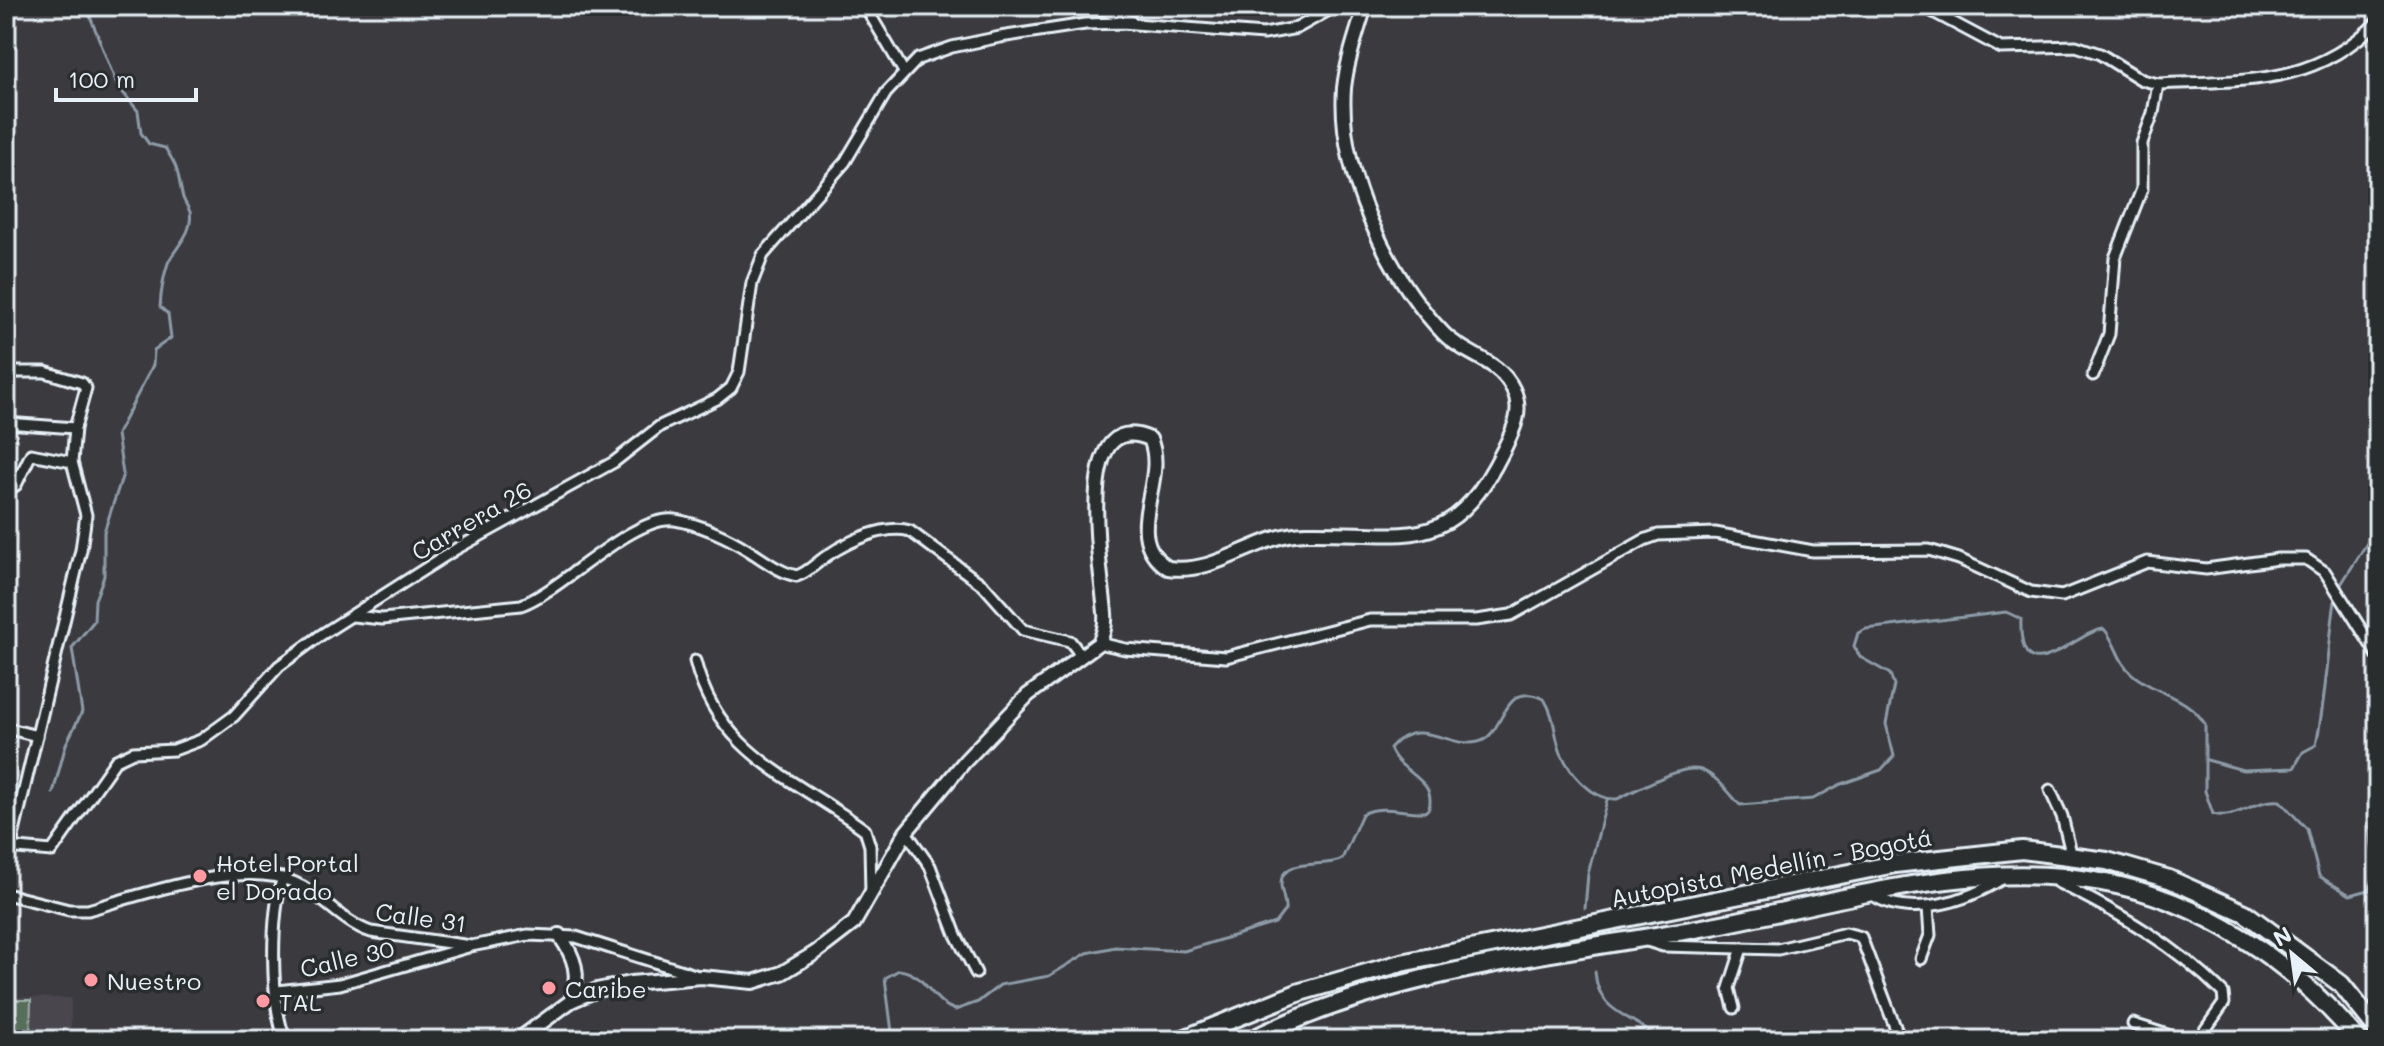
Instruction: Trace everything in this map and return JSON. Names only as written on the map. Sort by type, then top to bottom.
[{"type":"highway","name":"Autopista Medellín - Bogotá","points":[[1181,1040],[1300,992],[1401,963],[1895,864],[2022,850],[2107,861],[2169,879],[2245,913],[2341,984],[2378,1030]]},
{"type":"highway","name":"Autopista Medellín - Bogotá","points":[[1251,1040],[1308,1013],[1404,983],[1901,887],[2008,874],[2041,874],[2103,882],[2161,898],[2233,934],[2285,966],[2325,1001],[2358,1040]]},
{"type":"main road","points":[[518,1040],[571,1001],[615,985],[701,977],[740,982],[782,973],[843,933],[871,897],[906,832],[944,785],[1028,695],[1099,643],[1105,614],[1097,549],[1097,489],[1107,449],[1121,437],[1132,434],[1150,439],[1156,453],[1144,522],[1146,537],[1159,562],[1168,568],[1183,570],[1216,564],[1267,542],[1302,533],[1403,536],[1443,525],[1461,514],[1479,492],[1516,423],[1516,393],[1493,364],[1456,344],[1437,327],[1375,235],[1347,130],[1344,102],[1349,59],[1365,6]]},
{"type":"main road","points":[[559,935],[574,960],[577,974],[571,1001]]},
{"type":"street","points":[[865,6],[904,72],[918,59],[952,47],[1085,24],[1264,34],[1297,28],[1336,6]]},
{"type":"street","points":[[1093,6],[1146,26]]},
{"type":"street","points":[[1319,18],[1328,6]]},
{"type":"street","points":[[1922,6],[2001,48],[2076,46],[2100,54],[2142,80],[2158,84],[2268,78],[2313,67],[2356,44],[2378,21]]},
{"type":"street","name":"Carrera 26","points":[[9,848],[52,851],[116,760],[142,750],[174,750],[210,735],[234,716],[279,666],[353,616],[456,549],[614,462],[660,426],[717,399],[731,388],[739,372],[752,283],[763,255],[845,162],[886,93],[904,72]]},
{"type":"street","points":[[2093,375],[2109,334],[2115,258],[2142,189],[2142,143],[2158,84]]},
{"type":"street","points":[[6,372],[45,372],[82,383],[86,388],[75,428],[72,462],[86,515],[6,866]]},
{"type":"street","points":[[6,423],[75,428]]},
{"type":"street","points":[[6,491],[16,485],[31,454],[72,462]]},
{"type":"street","points":[[353,616],[395,619],[521,605],[546,593],[605,549],[670,520],[730,540],[797,576],[835,551],[890,528],[900,528],[910,531],[984,586],[1023,630],[1070,641],[1081,655]]},
{"type":"street","points":[[1099,643],[1125,649],[1226,657],[1370,620],[1476,620],[1511,615],[1644,540],[1658,535],[1715,533],[1813,551],[1929,550],[1959,559],[2031,592],[2062,596],[2147,562],[2206,569],[2278,559],[2306,559],[2325,572],[2378,656]]},
{"type":"street","points":[[695,661],[712,707],[757,760],[865,830],[870,846],[871,897]]},
{"type":"street","points":[[6,728],[37,736]]},
{"type":"street","points":[[2050,790],[2062,816],[2072,857]]},
{"type":"street","points":[[906,832],[930,866],[956,935],[976,973]]},
{"type":"street","points":[[1871,894],[1884,902],[1928,907],[1982,891],[2008,874]]},
{"type":"street","points":[[2041,874],[2143,927],[2202,972],[2223,993],[2224,1003],[2198,1040]]},
{"type":"street","name":"Calle 31","points":[[6,894],[78,911],[208,878],[283,878],[315,895],[355,926],[390,935],[471,946],[506,937],[559,935],[590,940],[701,977]]},
{"type":"street","points":[[283,878],[275,932],[280,1024],[286,1040]]},
{"type":"street","points":[[1921,959],[1930,935],[1928,907]]},
{"type":"street","points":[[1640,939],[1663,946],[1778,949],[1846,933],[1861,937],[1900,1040]]},
{"type":"street","name":"Calle 30","points":[[277,991],[340,984],[471,946]]},
{"type":"street","points":[[1734,1008],[1729,988],[1742,948]]},
{"type":"street","points":[[2133,1024],[2183,1040]]},
{"type":"shaded area","points":[[6,997],[71,998],[71,1040],[6,1040]]},
{"type":"green space","points":[[8,1000],[31,1000],[30,1036],[7,1035]]},
{"type":"waterway","points":[[53,793],[66,744],[82,712],[72,648],[94,621],[95,600],[104,576],[104,532],[123,474],[117,434],[153,365],[154,350],[171,338],[168,314],[160,307],[162,285],[168,263],[187,233],[190,220],[173,161],[165,148],[149,144],[141,133],[138,111],[117,85],[86,6]]},
{"type":"waterway","points":[[2338,589],[2369,540],[2378,536]]},
{"type":"waterway","points":[[2207,760],[2243,770],[2294,768],[2303,752],[2316,745],[2335,601]]},
{"type":"waterway","points":[[893,1040],[885,978],[899,970],[916,976],[940,1001],[955,1010],[978,1002],[1000,985],[1049,976],[1087,953],[1115,947],[1184,951],[1275,923],[1285,910],[1281,884],[1283,875],[1296,866],[1342,859],[1362,814],[1385,809],[1425,812],[1429,808],[1427,789],[1394,757],[1390,748],[1401,738],[1423,733],[1467,743],[1478,742],[1487,738],[1511,702],[1519,696],[1544,699],[1565,761],[1584,785],[1600,796],[1617,799],[1671,774],[1693,769],[1712,776],[1740,805],[1813,799],[1841,784],[1881,770],[1894,756],[1886,724],[1894,685],[1890,674],[1860,657],[1854,646],[1858,633],[1866,629],[2006,612],[2021,619],[2023,643],[2029,655],[2038,658],[2104,629],[2131,673],[2189,706],[2205,724],[2205,791],[2213,814],[2230,814],[2262,803],[2280,801],[2307,829],[2319,876],[2350,895],[2369,890],[2373,879],[2371,823],[2378,802]]},
{"type":"waterway","points":[[1585,908],[1588,874],[1607,800]]},
{"type":"waterway","points":[[1595,972],[1598,987],[1610,1006],[1657,1040]]},
{"type":"place","name":"Hotel Portal el Dorado","points":[[200,876]]},
{"type":"place","name":"Nuestro","points":[[91,980]]},
{"type":"place","name":"Caribe","points":[[549,988]]},
{"type":"place","name":"TAL","points":[[263,1001]]}]
